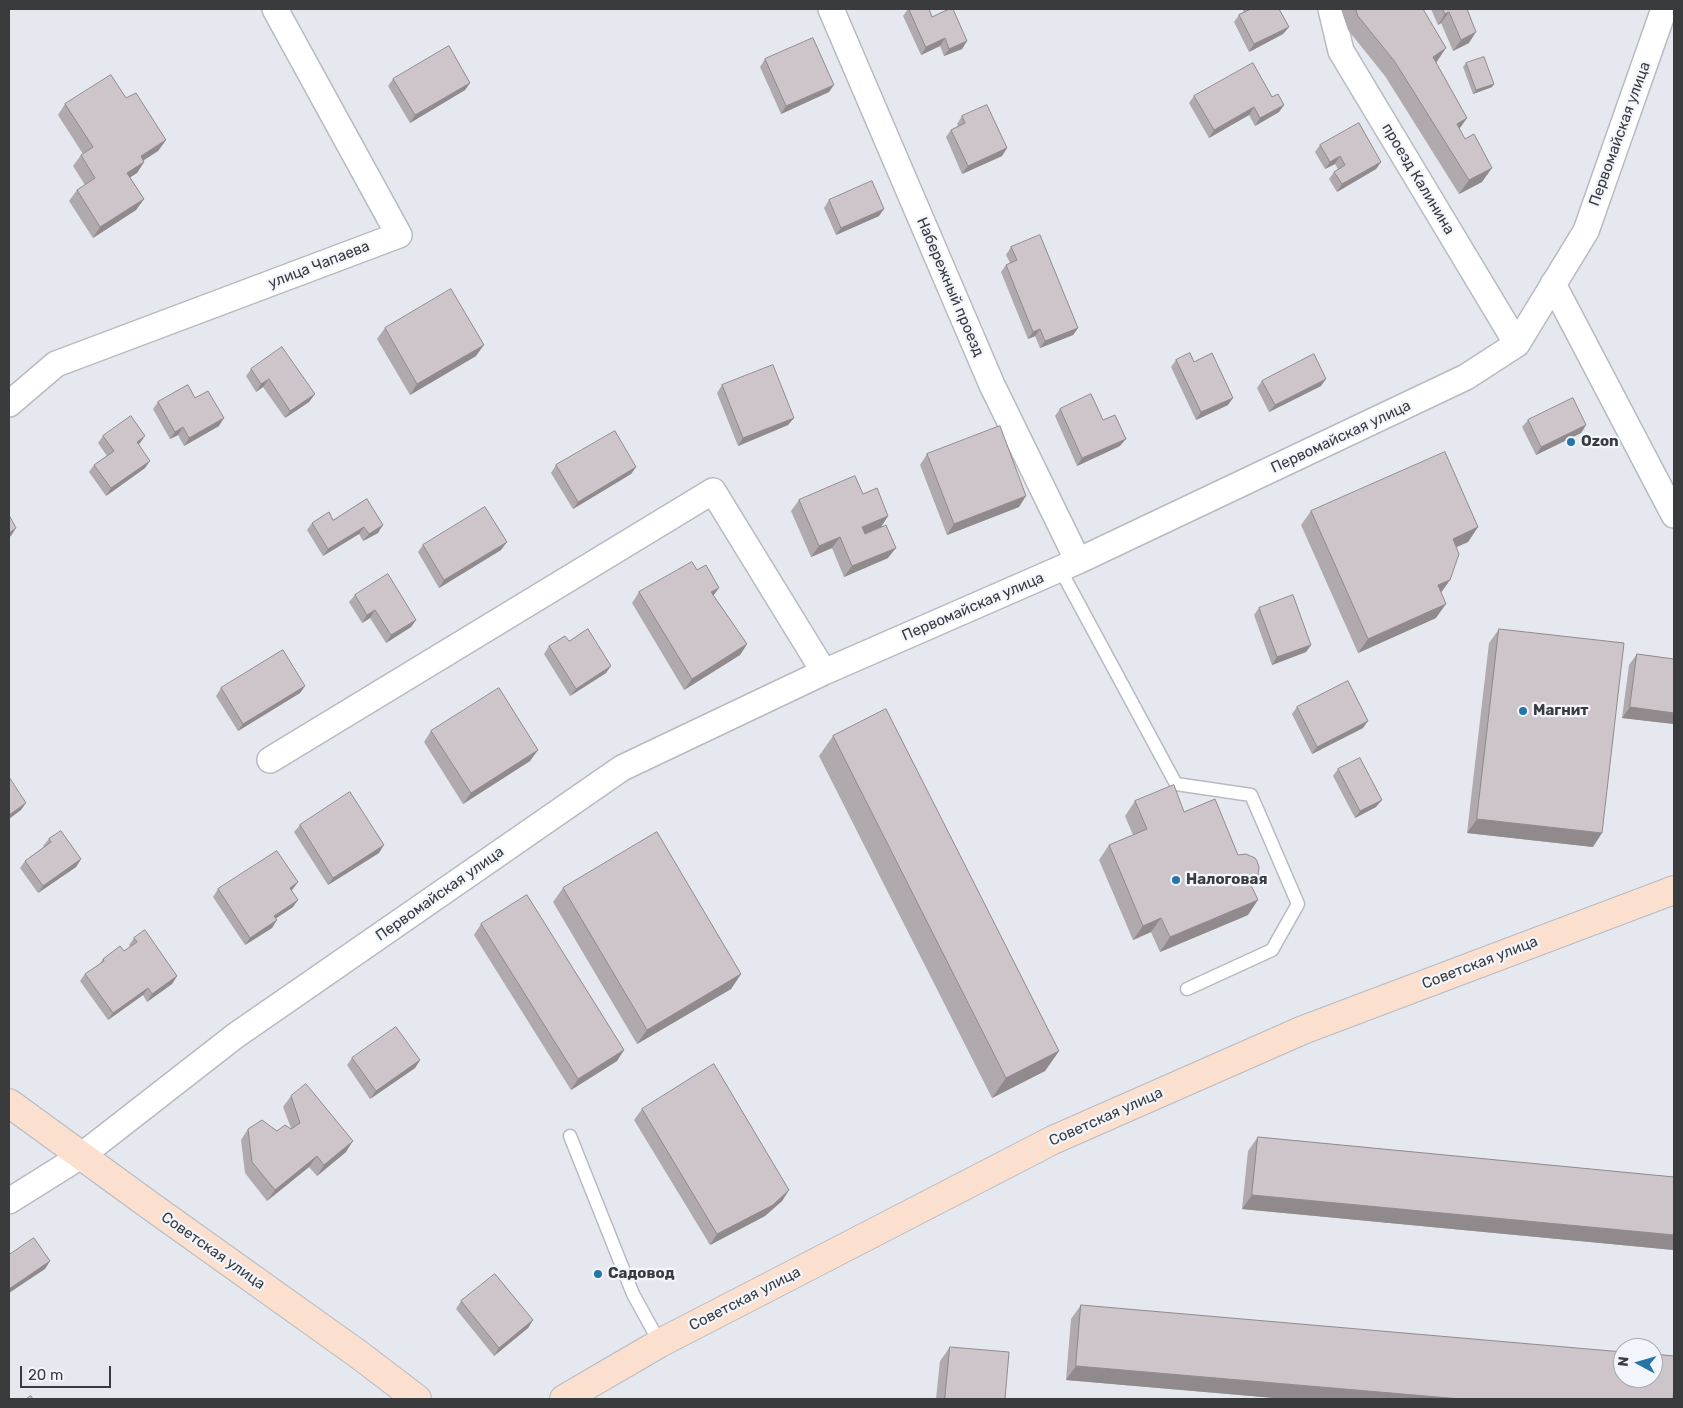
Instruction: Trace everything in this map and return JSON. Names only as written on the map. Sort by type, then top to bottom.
[{"type":"main road","name":"Советская улица","points":[[564,1399],[660,1343],[1052,1140],[1303,1030],[1674,890]]},
{"type":"main road","name":"Советская улица","points":[[9,1103],[80,1156],[358,1354],[417,1399]]},
{"type":"street","name":"улица Чапаева","points":[[9,404],[56,364],[399,235],[275,9]]},
{"type":"street","name":"Набережный проезд","points":[[831,9],[1069,565]]},
{"type":"street","name":"проезд Калинина","points":[[1331,9],[1341,51],[1517,344]]},
{"type":"street","name":"Первомайская улица","points":[[9,1201],[80,1156],[234,1036],[622,768],[824,672],[1069,565],[1466,377],[1517,344],[1586,231],[1664,9]]},
{"type":"street","points":[[1553,284],[1674,515]]},
{"type":"street","points":[[270,760],[713,491],[824,672]]},
{"type":"lane","points":[[1069,565],[1176,784],[1251,795],[1298,904],[1272,950],[1187,989]]},
{"type":"lane","points":[[570,1136],[633,1294],[660,1343]]},
{"type":"building","points":[[909,9],[929,9],[932,17],[953,9],[967,41],[949,49],[945,38],[926,47]]},
{"type":"building","points":[[1251,9],[1279,9],[1289,27],[1254,44],[1239,15]]},
{"type":"building","points":[[1356,9],[1423,9],[1446,48],[1433,57],[1467,118],[1457,124],[1465,139],[1474,134],[1492,168],[1469,180],[1395,62],[1358,16]]},
{"type":"building","points":[[1443,9],[1467,9],[1476,32],[1461,40],[1449,12],[1445,14]]},
{"type":"building","points":[[813,38],[834,85],[786,106],[765,59]]},
{"type":"building","points":[[449,46],[470,83],[415,115],[393,79]]},
{"type":"building","points":[[1484,57],[1494,84],[1476,90],[1466,63]]},
{"type":"building","points":[[1253,63],[1272,97],[1278,94],[1284,105],[1260,118],[1254,107],[1214,130],[1194,96]]},
{"type":"building","points":[[111,75],[126,98],[136,93],[166,140],[141,156],[144,162],[127,173],[144,199],[100,227],[77,190],[95,178],[81,155],[93,147],[65,104]]},
{"type":"building","points":[[987,105],[1007,148],[968,166],[951,130],[965,123],[962,116]]},
{"type":"building","points":[[1359,123],[1381,162],[1342,184],[1334,172],[1345,165],[1340,156],[1330,162],[1320,145]]},
{"type":"building","points":[[872,181],[884,209],[841,228],[829,200]]},
{"type":"building","points":[[1040,235],[1078,328],[1045,341],[1040,329],[1033,332],[1006,265],[1017,260],[1011,247]]},
{"type":"building","points":[[451,289],[484,345],[417,384],[385,328]]},
{"type":"building","points":[[282,347],[315,394],[290,411],[269,379],[261,384],[251,369]]},
{"type":"building","points":[[1190,353],[1194,362],[1212,353],[1233,398],[1201,412],[1176,360]]},
{"type":"building","points":[[1314,354],[1326,379],[1275,405],[1262,381]]},
{"type":"building","points":[[773,365],[794,418],[743,438],[722,385]]},
{"type":"building","points":[[188,385],[195,398],[208,391],[224,418],[189,438],[183,427],[175,432],[158,402]]},
{"type":"building","points":[[1091,394],[1103,420],[1115,415],[1126,439],[1082,458],[1060,409]]},
{"type":"building","points":[[1573,398],[1586,425],[1541,447],[1528,420]]},
{"type":"building","points":[[131,416],[145,436],[137,442],[150,461],[111,488],[94,465],[114,451],[103,436]]},
{"type":"building","points":[[1000,426],[1026,496],[954,524],[927,454]]},
{"type":"building","points":[[615,431],[636,467],[578,502],[556,465]]},
{"type":"building","points":[[1445,452],[1478,527],[1453,539],[1459,554],[1450,580],[1438,585],[1446,604],[1368,639],[1311,511]]},
{"type":"building","points":[[855,476],[863,494],[877,488],[888,516],[862,527],[865,534],[886,525],[896,548],[852,566],[840,537],[819,546],[799,500]]},
{"type":"building","points":[[367,499],[383,525],[369,534],[364,527],[328,549],[312,523],[329,512],[333,520]]},
{"type":"building","points":[[485,507],[507,542],[444,580],[423,545]]},
{"type":"building","points":[[9,515],[16,528],[9,533]]},
{"type":"building","points":[[692,562],[697,570],[706,565],[719,588],[711,592],[747,644],[692,679],[639,592]]},
{"type":"building","points":[[388,574],[416,620],[391,635],[375,610],[367,615],[355,595]]},
{"type":"building","points":[[1293,595],[1311,645],[1277,657],[1259,608]]},
{"type":"building","points":[[588,629],[611,666],[576,689],[549,646],[565,636],[569,641]]},
{"type":"building","points":[[1499,629],[1624,643],[1602,833],[1477,819]]},
{"type":"building","points":[[283,650],[305,686],[243,724],[221,688]]},
{"type":"building","points":[[1637,654],[1674,659],[1674,713],[1630,707]]},
{"type":"building","points":[[1348,681],[1368,721],[1317,747],[1297,707]]},
{"type":"building","points":[[499,688],[538,750],[471,793],[431,731]]},
{"type":"building","points":[[886,709],[1059,1051],[1006,1078],[833,736]]},
{"type":"building","points":[[1360,758],[1382,800],[1360,811],[1338,769]]},
{"type":"building","points":[[9,777],[26,803],[9,815]]},
{"type":"building","points":[[1174,785],[1184,812],[1215,799],[1238,855],[1246,854],[1255,858],[1259,867],[1258,876],[1250,883],[1258,900],[1170,937],[1161,918],[1143,926],[1109,845],[1147,829],[1135,801]]},
{"type":"building","points":[[350,792],[384,845],[333,878],[300,825]]},
{"type":"building","points":[[61,831],[81,859],[43,886],[25,861],[51,842],[49,839]]},
{"type":"building","points":[[657,832],[741,974],[647,1030],[563,888]]},
{"type":"building","points":[[277,851],[298,882],[290,888],[298,900],[274,916],[277,920],[250,938],[218,889]]},
{"type":"building","points":[[527,895],[624,1050],[578,1079],[481,924]]},
{"type":"building","points":[[145,930],[177,976],[152,994],[148,988],[113,1013],[85,974],[104,961],[103,959],[120,946],[124,951],[137,942],[134,938]]},
{"type":"building","points":[[396,1027],[420,1060],[376,1091],[352,1058]]},
{"type":"building","points":[[714,1064],[789,1190],[773,1205],[717,1234],[642,1109]]},
{"type":"building","points":[[306,1084],[353,1141],[324,1165],[317,1156],[275,1190],[252,1162],[248,1129],[262,1120],[277,1131],[285,1125],[291,1129],[300,1123],[291,1096]]},
{"type":"building","points":[[1258,1137],[1674,1177],[1674,1235],[1252,1195]]},
{"type":"building","points":[[34,1238],[50,1261],[9,1289],[9,1255]]},
{"type":"building","points":[[495,1274],[533,1320],[499,1348],[461,1301]]},
{"type":"building","points":[[1081,1305],[1613,1351],[1613,1388],[1663,1388],[1663,1355],[1674,1356],[1674,1383],[1673,1399],[1461,1399],[1076,1366]]},
{"type":"building","points":[[950,1347],[1009,1352],[1005,1399],[945,1399]]},
{"type":"place","name":"Ozon","points":[[1571,442]]},
{"type":"place","name":"Магнит","points":[[1523,711]]},
{"type":"place","name":"Налоговая","points":[[1176,880]]},
{"type":"place","name":"Садовод","points":[[598,1274]]}]
